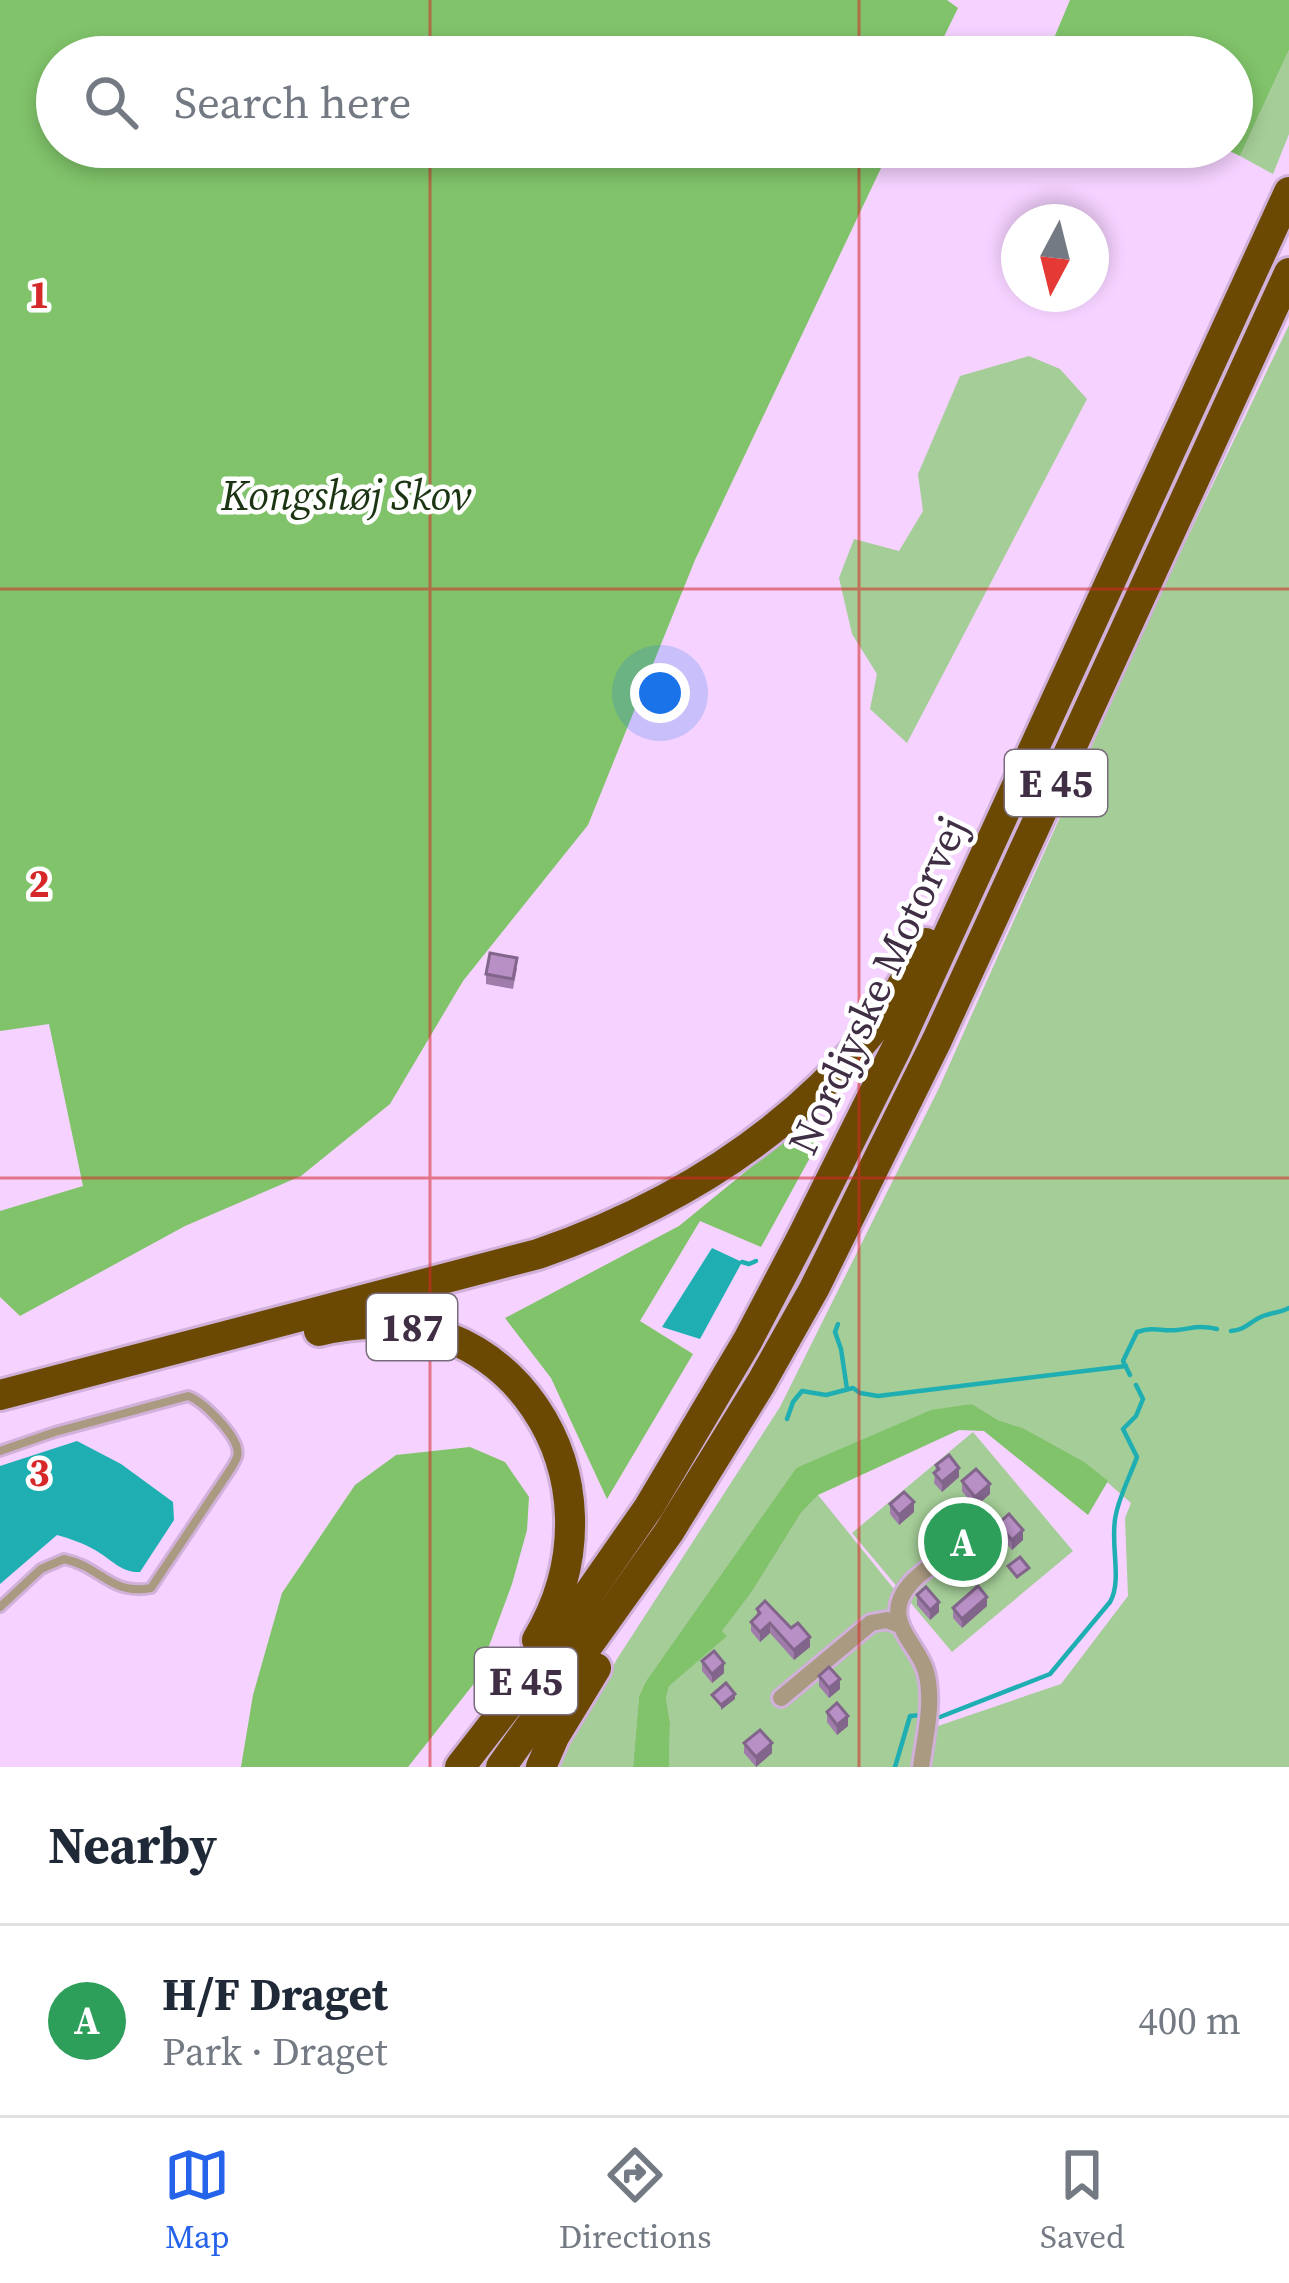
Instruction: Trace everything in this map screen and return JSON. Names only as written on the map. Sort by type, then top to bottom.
[{"type":"highway","name":"Nordjyske Motorvej","points":[[460,1767],[536,1669],[649,1508],[748,1340],[855,1133],[1289,192]]},
{"type":"highway","name":"Nordjyske Motorvej","points":[[501,1767],[669,1532],[814,1288],[937,1040],[1289,273]]},
{"type":"highway","name":"187","points":[[0,1396],[538,1254],[650,1209],[742,1153],[811,1096],[888,1006],[925,946],[1069,673]]},
{"type":"highway","points":[[541,1767],[589,1679],[718,1478],[814,1288]]},
{"type":"highway","name":"187","points":[[0,1416],[226,1353],[369,1322],[437,1333],[500,1369],[540,1414],[553,1437],[568,1486],[570,1549],[548,1622],[524,1663],[443,1767]]},
{"type":"street","points":[[921,1767],[929,1701],[927,1674],[900,1624],[898,1609],[908,1586],[960,1545]]},
{"type":"street","points":[[781,1698],[871,1623],[900,1624]]},
{"type":"lane","points":[[0,1451],[188,1396],[204,1405],[234,1441],[238,1453],[151,1588],[123,1589],[74,1560],[64,1559],[41,1569],[0,1607]]},
{"type":"shaded area","points":[[1289,50],[1289,134],[1273,174],[1253,163],[1253,128]]},
{"type":"shaded area","points":[[1289,325],[1289,1767],[930,1767],[935,1727],[1061,1684],[1128,1596],[1125,1518],[1131,1503],[1083,1461],[972,1404],[796,1468],[646,1681],[639,1696],[633,1767],[557,1767],[617,1659],[780,1407],[939,1088],[1149,618]]},
{"type":"shaded area","points":[[1029,356],[1060,369],[1087,399],[907,743],[870,709],[877,674],[852,634],[839,578],[854,539],[899,551],[923,511],[918,474],[960,376]]},
{"type":"shaded area","points":[[1042,766],[1037,794],[968,944],[812,1266],[676,1501],[488,1767],[472,1767],[589,1611]]},
{"type":"shaded area","points":[[712,1248],[742,1262],[700,1339],[662,1327]]},
{"type":"shaded area","points":[[973,1432],[1073,1551],[952,1652],[852,1533]]},
{"type":"shaded area","points":[[77,1441],[121,1464],[173,1502],[174,1520],[140,1572],[122,1568],[77,1541],[57,1535],[0,1584],[0,1466]]},
{"type":"shaded area","points":[[818,1495],[894,1589],[899,1630],[923,1680],[918,1767],[669,1767],[669,1685],[726,1636],[721,1632]]},
{"type":"green space","name":"Kongshøj Skov","points":[[0,0],[947,0],[958,8],[944,36],[36,36],[36,168],[881,168],[695,560],[588,825],[463,981],[390,1104],[301,1176],[185,1226],[20,1316],[0,1297],[0,1211],[83,1186],[49,1024],[0,1031]]},
{"type":"green space","points":[[1070,0],[1289,0],[1289,50],[1253,128],[1253,36],[1055,36]]},
{"type":"green space","points":[[799,1128],[818,1143],[761,1247],[700,1221],[640,1321],[693,1354],[607,1499],[551,1378],[505,1318],[679,1226]]},
{"type":"green space","points":[[972,1404],[1083,1461],[1108,1481],[1088,1515],[984,1431],[959,1430],[818,1495],[722,1631],[727,1636],[669,1686],[669,1767],[633,1767],[639,1696],[646,1681],[796,1468],[931,1410]]},
{"type":"green space","points":[[470,1447],[505,1462],[529,1497],[527,1530],[512,1584],[476,1681],[408,1767],[241,1767],[253,1695],[282,1593],[355,1485],[396,1455]]},
{"type":"building","points":[[490,953],[517,958],[513,979],[486,974]]},
{"type":"building","points":[[949,1455],[959,1468],[942,1482],[934,1473],[939,1469],[936,1465]]},
{"type":"building","points":[[976,1469],[990,1484],[975,1497],[962,1481]]},
{"type":"building","points":[[904,1492],[914,1502],[899,1515],[890,1504]]},
{"type":"building","points":[[1009,1514],[1023,1530],[1012,1540],[998,1524]]},
{"type":"building","points":[[1020,1557],[1029,1568],[1017,1577],[1008,1566]]},
{"type":"building","points":[[978,1586],[987,1597],[962,1619],[953,1608]]},
{"type":"building","points":[[926,1587],[939,1602],[930,1610],[917,1595]]},
{"type":"building","points":[[765,1601],[791,1628],[798,1623],[810,1637],[794,1650],[770,1623],[760,1632],[751,1622]]},
{"type":"building","points":[[714,1651],[724,1663],[712,1674],[702,1661]]},
{"type":"building","points":[[829,1667],[840,1679],[829,1688],[819,1676]]},
{"type":"building","points":[[726,1683],[735,1694],[721,1705],[712,1695]]},
{"type":"building","points":[[837,1703],[848,1716],[837,1725],[827,1712]]},
{"type":"building","points":[[760,1730],[772,1743],[756,1757],[744,1743]]},
{"type":"waterway","points":[[742,1262],[756,1261]]},
{"type":"waterway","points":[[1231,1331],[1289,1308]]},
{"type":"waterway","points":[[838,1324],[835,1332],[847,1389]]},
{"type":"waterway","points":[[1130,1375],[1123,1361],[1137,1332],[1217,1329]]},
{"type":"waterway","points":[[787,1419],[802,1391],[826,1395],[853,1388],[878,1396],[1126,1366]]},
{"type":"waterway","points":[[940,1717],[1050,1674],[1110,1602],[1115,1583],[1116,1514],[1137,1457],[1123,1429],[1136,1416],[1143,1399],[1136,1385]]},
{"type":"waterway","points":[[895,1767],[910,1716],[922,1715]]},
{"type":"place","name":"H/F Draget","points":[[963,1542]]}]
